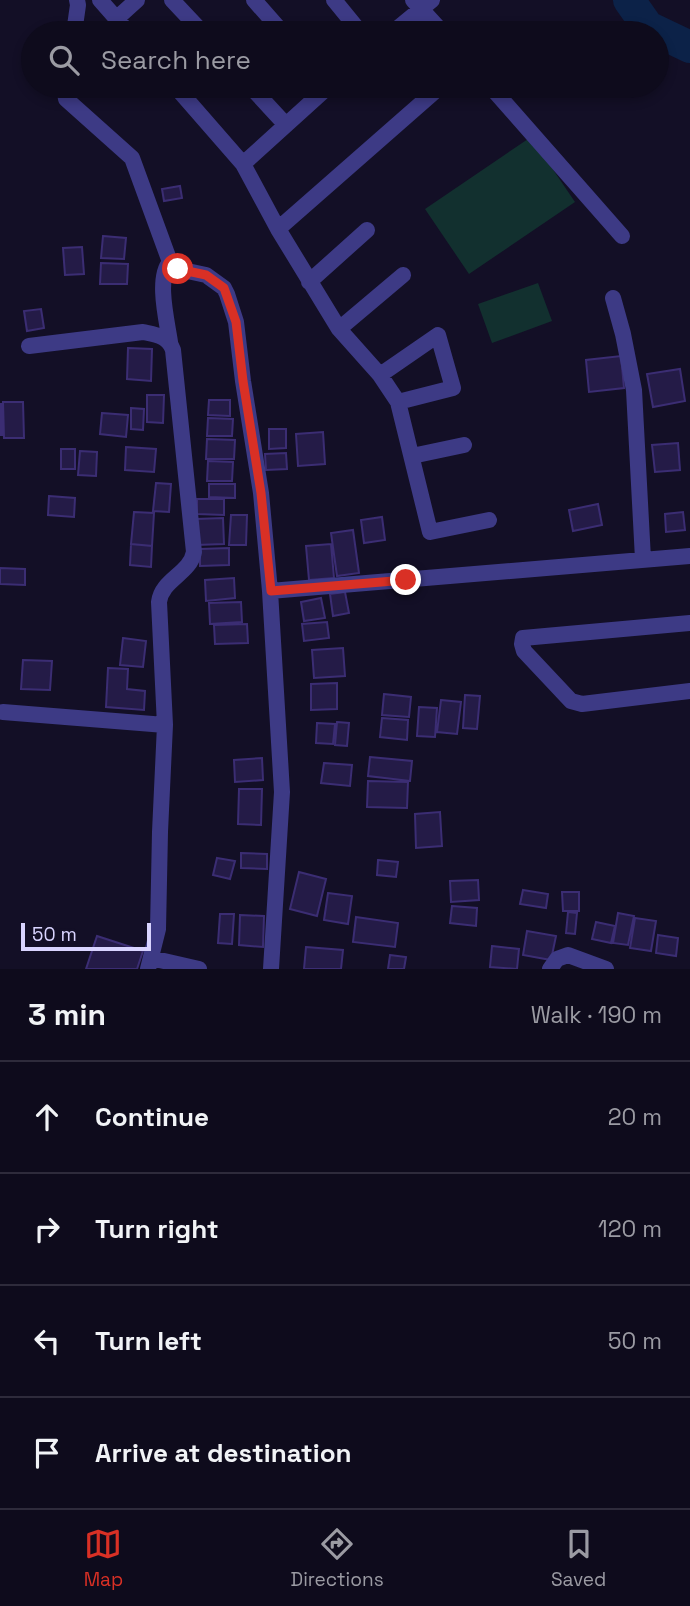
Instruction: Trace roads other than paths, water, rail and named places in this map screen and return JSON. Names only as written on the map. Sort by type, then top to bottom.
[{"type":"street","points":[[76,0],[76,21]]},
{"type":"street","points":[[100,0],[116,19],[137,0]]},
{"type":"street","points":[[172,0],[192,21]]},
{"type":"street","points":[[254,0],[272,21]]},
{"type":"street","points":[[334,0],[351,21]]},
{"type":"street","points":[[404,21],[422,3],[435,21]]},
{"type":"street","points":[[66,98],[132,158],[170,262],[178,269],[206,275],[224,288],[236,322],[261,493],[271,591],[282,792],[271,969]]},
{"type":"street","points":[[185,98],[243,164],[278,229],[339,329],[380,375],[398,402],[430,532],[489,520]]},
{"type":"street","points":[[261,98],[285,124]]},
{"type":"street","points":[[243,164],[315,98]]},
{"type":"street","points":[[278,229],[428,98]]},
{"type":"street","points":[[501,98],[622,236]]},
{"type":"street","points":[[309,282],[367,230]]},
{"type":"street","points":[[170,262],[164,269],[163,283],[180,402],[194,552],[188,566],[160,593],[165,725],[158,929],[150,963],[199,969]]},
{"type":"street","points":[[339,329],[404,275]]},
{"type":"street","points":[[613,298],[634,390],[643,559]]},
{"type":"street","points":[[29,346],[143,332],[170,342]]},
{"type":"street","points":[[380,375],[438,335],[453,388],[398,402]]},
{"type":"street","points":[[412,456],[464,445]]},
{"type":"street","points":[[271,591],[690,556]]},
{"type":"street","points":[[690,623],[523,638],[522,644],[524,651],[571,701],[582,704],[690,691]]},
{"type":"street","points":[[3,712],[165,725]]},
{"type":"street","points":[[551,969],[557,959],[568,955],[606,969]]},
{"type":"waterway","points":[[629,0],[644,21]]},
{"type":"waterway","points":[[669,37],[690,47]]}]
